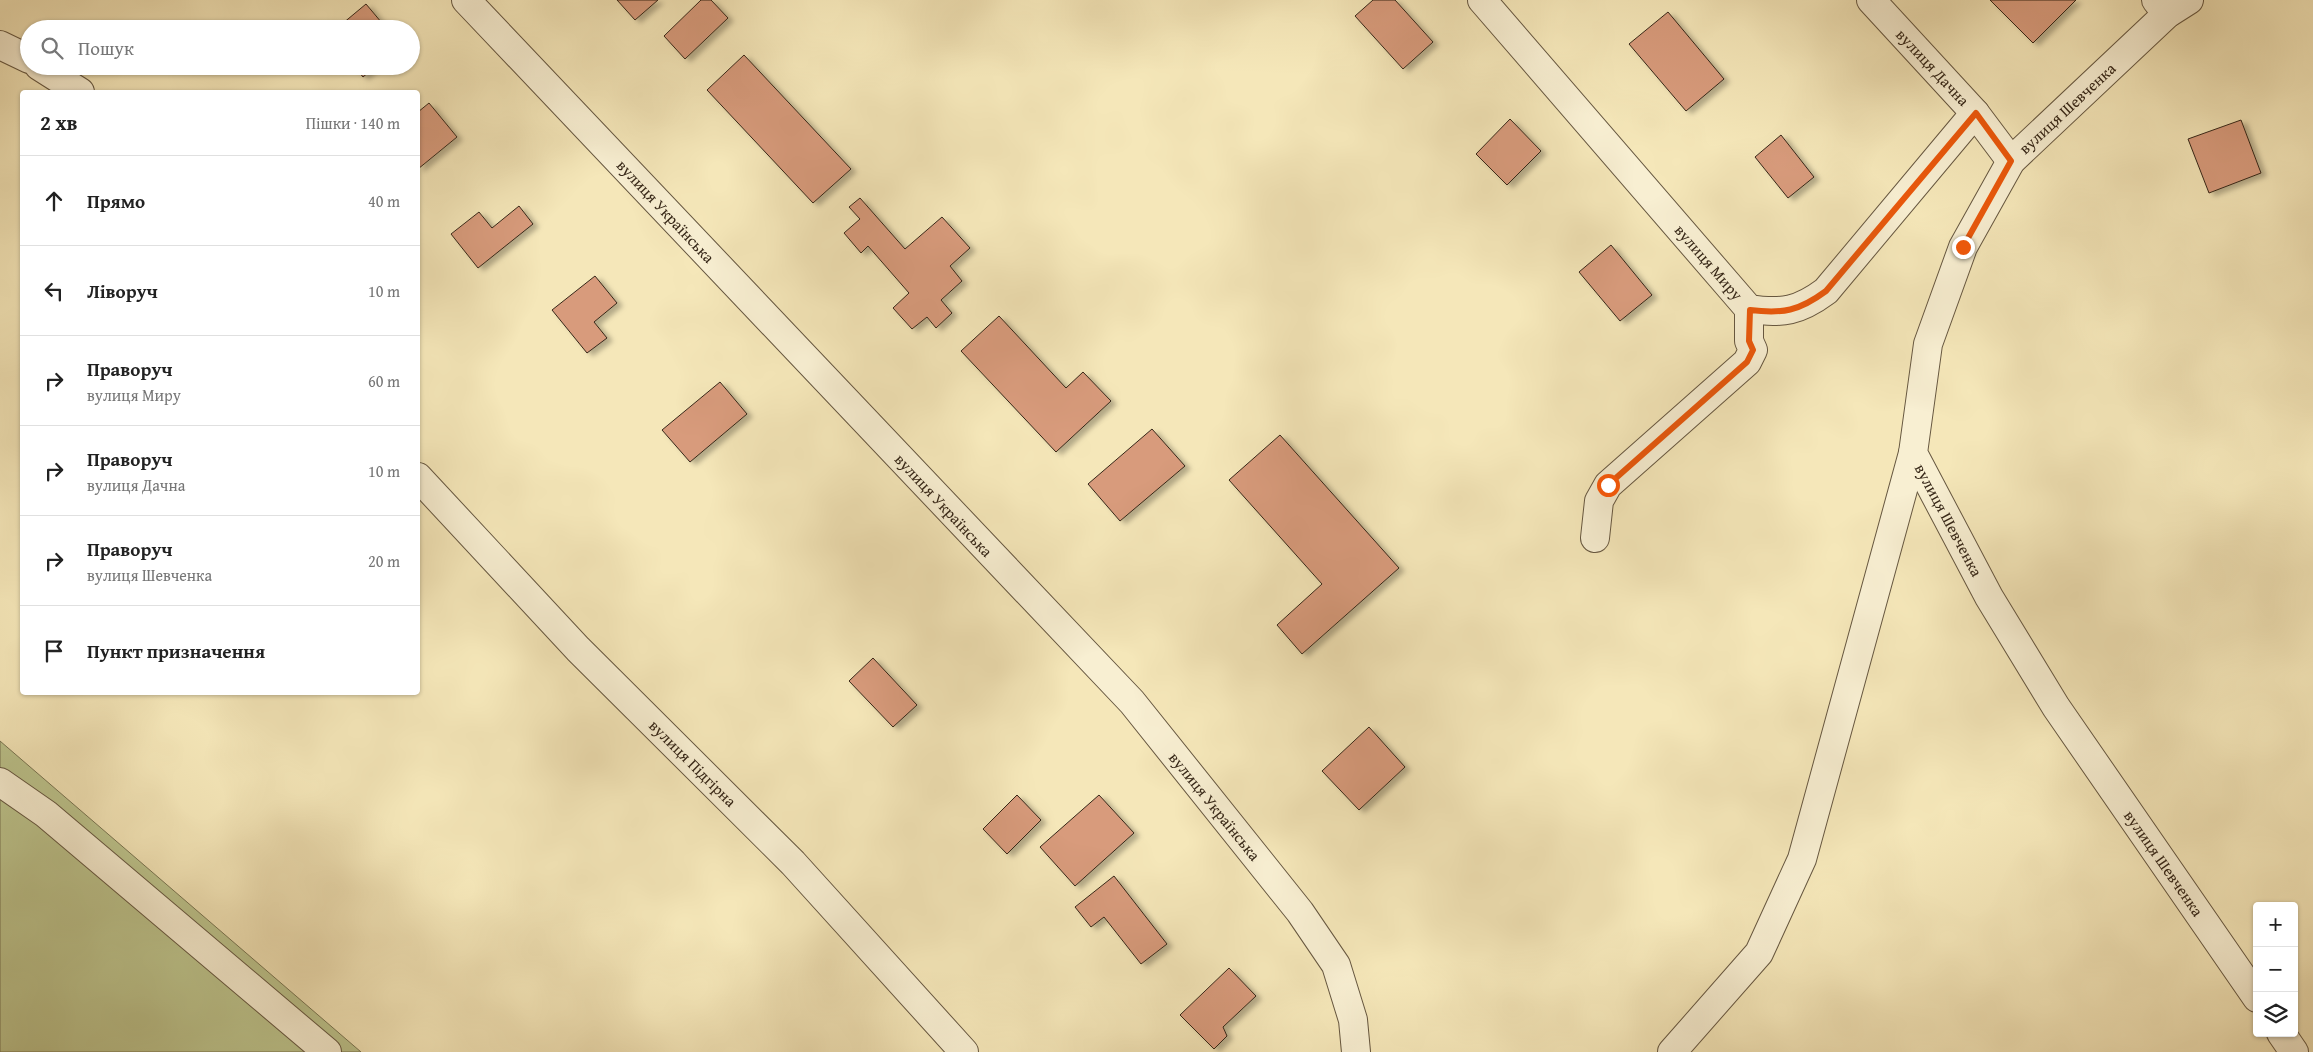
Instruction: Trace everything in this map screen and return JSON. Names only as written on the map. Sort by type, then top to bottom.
[{"type":"street","name":"вулиця Українська","points":[[466,0],[1132,702],[1300,912],[1336,965],[1353,1020],[1356,1052]]},
{"type":"street","name":"вулиця Миру","points":[[1482,0],[1750,310],[1791,311],[1811,303],[1826,291],[1976,113]]},
{"type":"street","name":"вулиця Дачна","points":[[1871,0],[1976,113],[2011,161]]},
{"type":"street","name":"вулиця Шевченка","points":[[2171,5],[2011,161],[1963,247],[1928,344],[1913,453],[1989,597],[2056,707],[2253,992]]},
{"type":"street","points":[[0,45],[20,55]]},
{"type":"street","points":[[54,75],[77,90]]},
{"type":"street","points":[[1595,538],[1600,501],[1608,485],[1747,362],[1753,350],[1749,341],[1750,310]]},
{"type":"street","points":[[1672,1052],[1759,953],[1802,859],[1913,453]]},
{"type":"street","name":"вулиця Підгірна","points":[[420,479],[578,649],[794,863],[964,1052]]},
{"type":"street","points":[[0,782],[46,814],[327,1052]]},
{"type":"street","points":[[2284,1037],[2294,1052]]},
{"type":"green space","points":[[0,741],[361,1052],[0,1052]]},
{"type":"building","points":[[617,0],[658,0],[635,20]]},
{"type":"building","points":[[701,0],[711,0],[728,18],[685,59],[664,36]]},
{"type":"building","points":[[1373,0],[1395,0],[1433,42],[1403,69],[1355,16]]},
{"type":"building","points":[[1990,0],[2076,0],[2033,43]]},
{"type":"building","points":[[366,4],[379,20],[347,20]]},
{"type":"building","points":[[1668,12],[1724,79],[1686,111],[1629,44]]},
{"type":"building","points":[[744,55],[851,169],[813,203],[707,90]]},
{"type":"building","points":[[429,103],[457,137],[420,167],[420,110]]},
{"type":"building","points":[[1510,119],[1541,151],[1507,185],[1476,154]]},
{"type":"building","points":[[2241,120],[2261,173],[2209,193],[2188,139]]},
{"type":"building","points":[[1781,135],[1814,177],[1788,198],[1755,157]]},
{"type":"building","points":[[860,198],[905,249],[942,217],[970,248],[950,266],[962,281],[941,300],[952,313],[936,328],[927,317],[912,329],[893,308],[909,293],[868,246],[861,253],[844,233],[860,219],[849,207]]},
{"type":"building","points":[[519,206],[533,224],[478,268],[451,234],[479,212],[492,228]]},
{"type":"building","points":[[1611,245],[1652,295],[1620,321],[1579,272]]},
{"type":"building","points":[[595,276],[617,303],[594,322],[607,338],[587,353],[552,310]]},
{"type":"building","points":[[999,316],[1066,388],[1083,372],[1111,401],[1056,452],[961,351]]},
{"type":"building","points":[[720,382],[747,414],[690,462],[662,430]]},
{"type":"building","points":[[1152,429],[1185,466],[1120,521],[1088,484]]},
{"type":"building","points":[[1280,435],[1399,568],[1302,654],[1277,625],[1322,584],[1229,480]]},
{"type":"building","points":[[873,658],[917,705],[893,727],[849,681]]},
{"type":"building","points":[[1369,727],[1405,767],[1359,810],[1322,771]]},
{"type":"building","points":[[1017,795],[1041,820],[1007,854],[983,829]]},
{"type":"building","points":[[1099,795],[1134,833],[1075,886],[1040,847]]},
{"type":"building","points":[[1114,876],[1167,944],[1141,964],[1104,917],[1091,927],[1075,907]]},
{"type":"building","points":[[1229,968],[1256,996],[1223,1027],[1227,1036],[1214,1049],[1180,1015]]},
{"type":"route","points":[[1608,485],[1747,362],[1753,350],[1749,341],[1750,310],[1791,311],[1811,303],[1826,291],[1976,113],[2011,161],[1963,247]]}]
